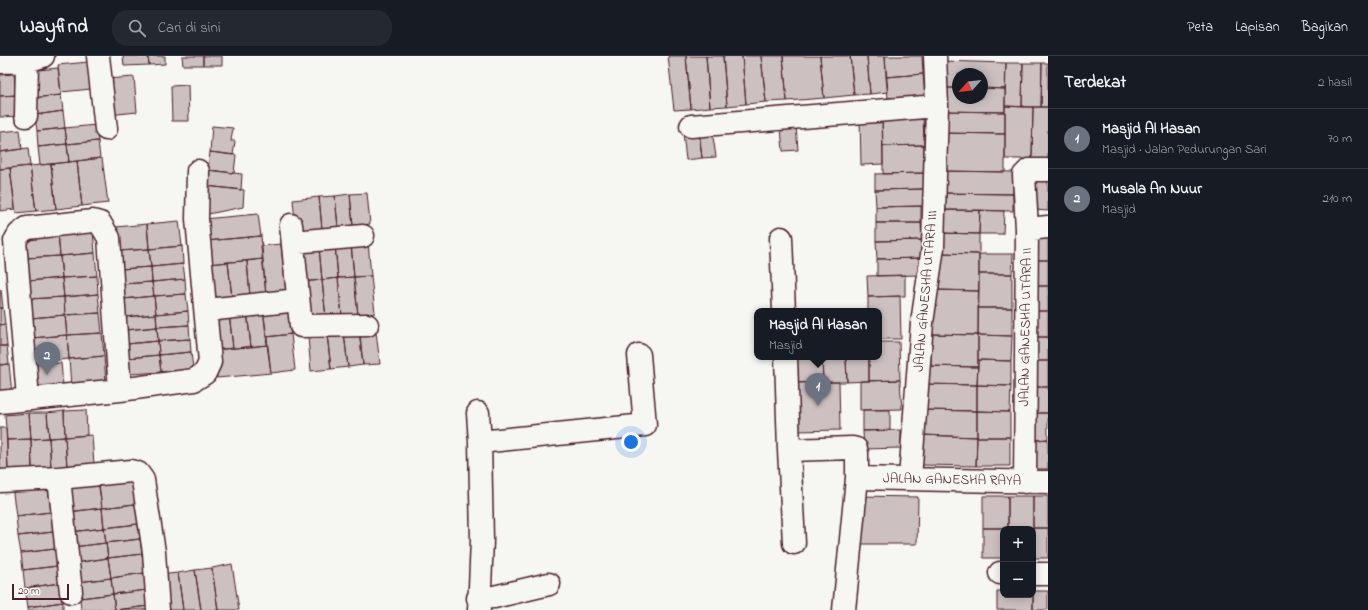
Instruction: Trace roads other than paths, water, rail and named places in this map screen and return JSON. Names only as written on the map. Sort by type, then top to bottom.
[{"type":"street","points":[[98,56],[106,129]]},
{"type":"street","name":"JALAN GANESHA UTARA III","points":[[910,478],[923,310],[933,247],[937,106],[935,56]]},
{"type":"street","points":[[0,62],[35,58],[26,116]]},
{"type":"street","points":[[690,126],[937,106]]},
{"type":"street","name":"JALAN GANESHA UTARA II","points":[[1025,482],[1038,228],[1024,175],[1029,170],[1048,170]]},
{"type":"street","points":[[0,402],[120,390],[194,380],[205,373],[210,362],[207,310],[197,219],[198,171]]},
{"type":"street","points":[[28,398],[15,242],[19,234],[27,228],[93,221],[100,223],[109,238],[120,390]]},
{"type":"street","points":[[363,236],[292,234],[301,326],[367,326]]},
{"type":"street","points":[[781,238],[784,308]]},
{"type":"street","points":[[207,310],[298,300]]},
{"type":"street","points":[[480,442],[653,425],[638,355]]},
{"type":"street","points":[[786,360],[794,542]]},
{"type":"street","points":[[478,414],[482,540],[478,604],[494,597],[549,584]]},
{"type":"street","points":[[789,450],[856,449],[857,478],[844,610]]},
{"type":"street","points":[[0,481],[59,478],[131,471],[138,473],[143,480],[154,552],[158,610]]},
{"type":"street","points":[[59,478],[71,592]]},
{"type":"street","name":"JALAN GANESHA RAYA","points":[[857,478],[1048,482]]},
{"type":"street","points":[[1036,574],[1048,574]]},
{"type":"place","name":"Musala An Nuur","points":[[47,375]]},
{"type":"place","name":"Masjid Al Hasan","points":[[818,406]]}]
